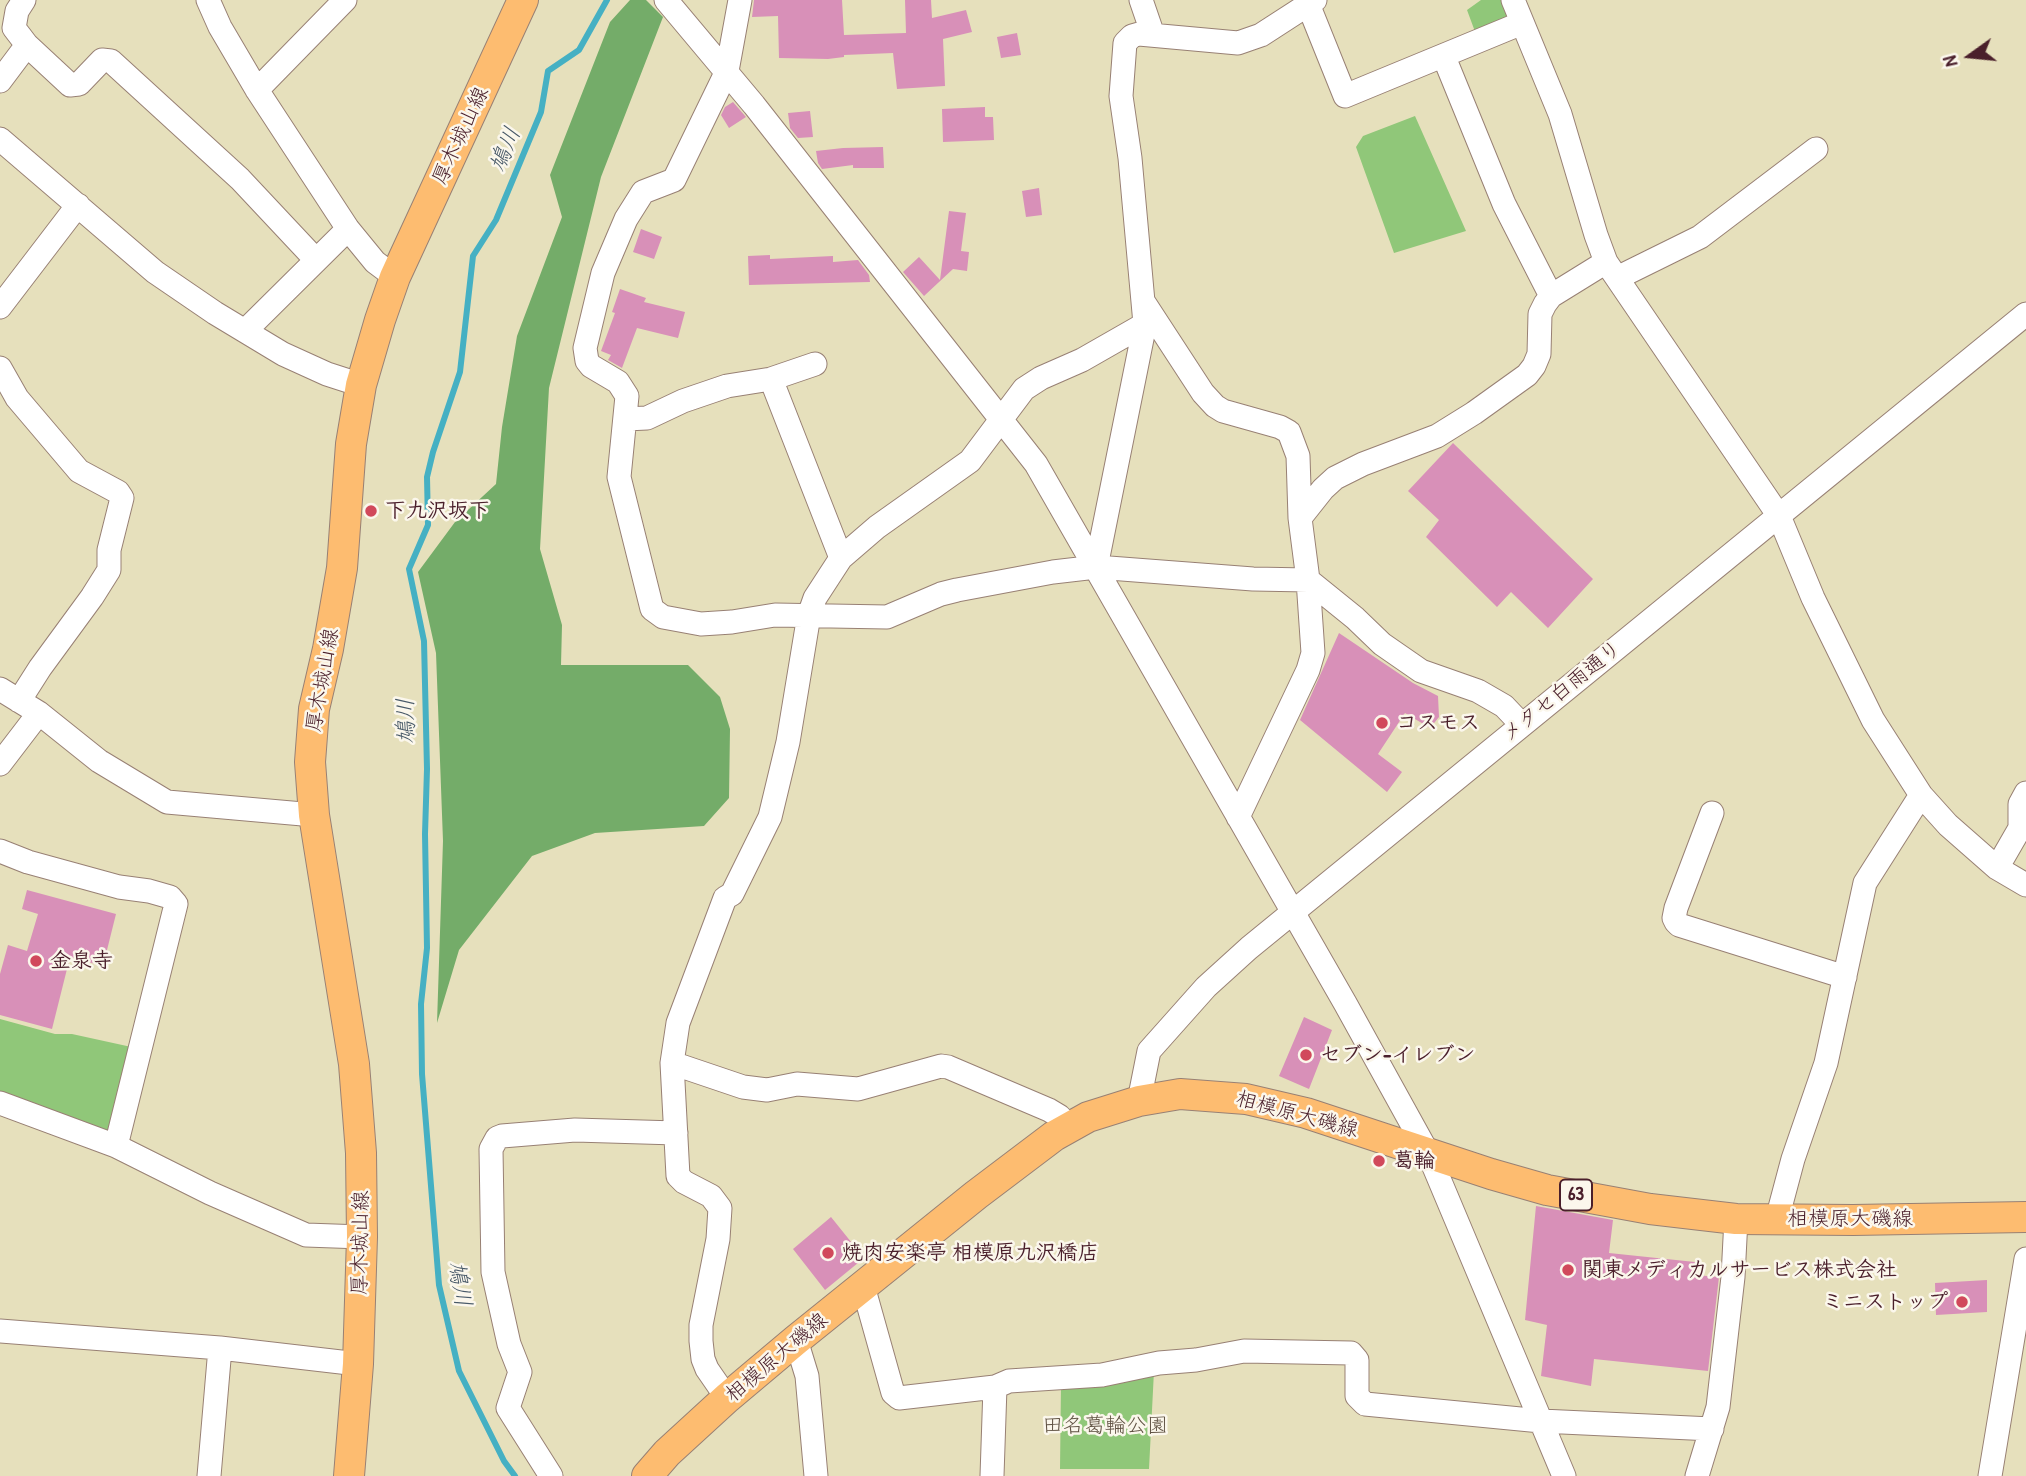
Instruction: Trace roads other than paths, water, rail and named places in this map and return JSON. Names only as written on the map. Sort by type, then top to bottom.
[{"type":"main road","name":"厚木城山線","points":[[349,1476],[358,1364],[362,1237],[361,1153],[354,1064],[314,815],[310,762],[314,709],[342,568],[351,444],[361,385],[395,277],[523,0]]},
{"type":"main road","name":"相模原大磯線","points":[[647,1476],[667,1453],[727,1398],[1036,1149],[1070,1127],[1103,1111],[1139,1101],[1189,1094],[1247,1099],[1306,1113],[1429,1155],[1547,1190],[1650,1209],[1737,1219],[2026,1217]]},
{"type":"street","points":[[24,0],[17,11],[14,28],[27,45],[70,85],[79,84],[102,60],[111,61],[240,179],[316,260]]},
{"type":"street","points":[[208,0],[220,27],[257,90],[348,229],[375,262],[395,277]]},
{"type":"street","points":[[257,90],[345,0]]},
{"type":"street","points":[[666,0],[727,71],[1036,464],[1429,1155],[1564,1476]]},
{"type":"street","points":[[740,0],[727,71],[678,173],[668,183],[652,187],[639,197],[626,219],[603,273],[584,355],[591,366],[618,382],[627,396],[619,467],[621,487],[643,565],[652,609],[656,614],[701,624],[775,615],[887,617],[957,590],[1096,567],[1241,579],[1308,580],[1382,644],[1421,671],[1478,691],[1504,706],[1522,724]]},
{"type":"street","points":[[1141,0],[1153,35]]},
{"type":"street","points":[[1513,0],[1560,114],[1596,235],[1612,270],[1779,516],[1813,598],[1873,720],[1921,796],[1948,825],[1997,868],[2026,886]]},
{"type":"street","points":[[1096,567],[1144,324],[1121,83],[1125,43],[1132,36],[1153,35],[1238,43],[1261,35],[1312,2],[1345,96],[1522,23]]},
{"type":"street","points":[[0,81],[27,45]]},
{"type":"street","points":[[1444,57],[1504,204],[1551,296]]},
{"type":"street","points":[[0,139],[155,271],[215,313],[283,354],[327,374],[361,385]]},
{"type":"street","points":[[1300,518],[1335,478],[1363,464],[1437,436],[1527,375],[1539,354],[1540,314],[1551,296],[1700,237],[1816,149]]},
{"type":"street","points":[[0,307],[78,205]]},
{"type":"street","points":[[246,330],[348,229]]},
{"type":"street","points":[[1142,299],[1203,393],[1215,406],[1289,432],[1298,456],[1300,518],[1313,653],[1308,670],[1238,817]]},
{"type":"street","name":"メタセ白雨通り","points":[[1139,1101],[1149,1051],[1206,987],[1292,912],[2026,314]]},
{"type":"street","points":[[727,1398],[707,1369],[701,1341],[701,1325],[718,1239],[720,1208],[711,1196],[680,1179],[672,1063],[678,1023],[725,898],[732,894],[770,817],[788,742],[809,615],[815,598],[841,558],[877,527],[970,461],[1024,388],[1082,360],[1144,324]]},
{"type":"street","points":[[626,419],[647,418],[683,401],[727,386],[772,379],[816,364]]},
{"type":"street","points":[[0,368],[30,415],[79,471],[117,492],[122,498],[109,550],[109,570],[19,701],[0,764]]},
{"type":"street","points":[[772,379],[841,558]]},
{"type":"street","points":[[19,701],[99,761],[167,802],[314,815]]},
{"type":"street","points":[[1997,868],[2020,828],[2020,804],[2026,793]]},
{"type":"street","points":[[1777,1219],[1793,1159],[1826,1063],[1865,883],[1921,796]]},
{"type":"street","points":[[1712,813],[1676,908],[1676,922],[1845,977]]},
{"type":"street","points":[[0,851],[28,862],[119,887],[170,897],[176,904],[116,1146]]},
{"type":"street","points":[[672,1063],[743,1087],[767,1090],[797,1084],[858,1089],[941,1066],[948,1067],[1049,1110],[1070,1127]]},
{"type":"street","points":[[0,1103],[116,1146],[210,1193],[306,1236],[362,1237]]},
{"type":"street","points":[[551,1476],[508,1408],[520,1372],[509,1344],[493,1272],[491,1149],[497,1138],[502,1136],[575,1130],[676,1133]]},
{"type":"street","points":[[1697,1476],[1718,1407],[1737,1219]]},
{"type":"street","points":[[1990,1476],[2026,1259]]},
{"type":"street","points":[[863,1286],[892,1393],[903,1398],[995,1387],[1009,1381],[1102,1375],[1159,1363],[1196,1360],[1244,1351],[1351,1353],[1357,1360],[1357,1396],[1365,1404],[1541,1421],[1712,1429]]},
{"type":"street","points":[[0,1331],[220,1348],[358,1364]]},
{"type":"street","points":[[796,1340],[808,1385],[816,1476]]},
{"type":"street","points":[[209,1476],[220,1348]]},
{"type":"street","points":[[992,1476],[995,1387]]},
{"type":"waterway","name":"鳩川","points":[[515,1476],[504,1461],[459,1371],[439,1285],[422,1074],[421,1004],[427,948],[424,641],[409,569],[428,525],[427,477],[460,372],[473,256],[496,220],[541,112],[548,71],[579,50],[607,0]]},
{"type":"place","name":"下九沢坂下","points":[[371,511]]},
{"type":"place","name":"コスモス","points":[[1382,723]]},
{"type":"place","name":"金泉寺","points":[[36,961]]},
{"type":"place","name":"セブン-イレブン","points":[[1306,1055]]},
{"type":"place","name":"葛輪","points":[[1379,1161]]},
{"type":"place","name":"焼肉安楽亭 相模原九沢橋店","points":[[828,1253]]},
{"type":"place","name":"関東メディカルサービス株式会社","points":[[1568,1270]]},
{"type":"place","name":"ミニストップ","points":[[1962,1302]]},
{"type":"park label","name":"田名葛輪公園","points":[[1105,1426]]}]
